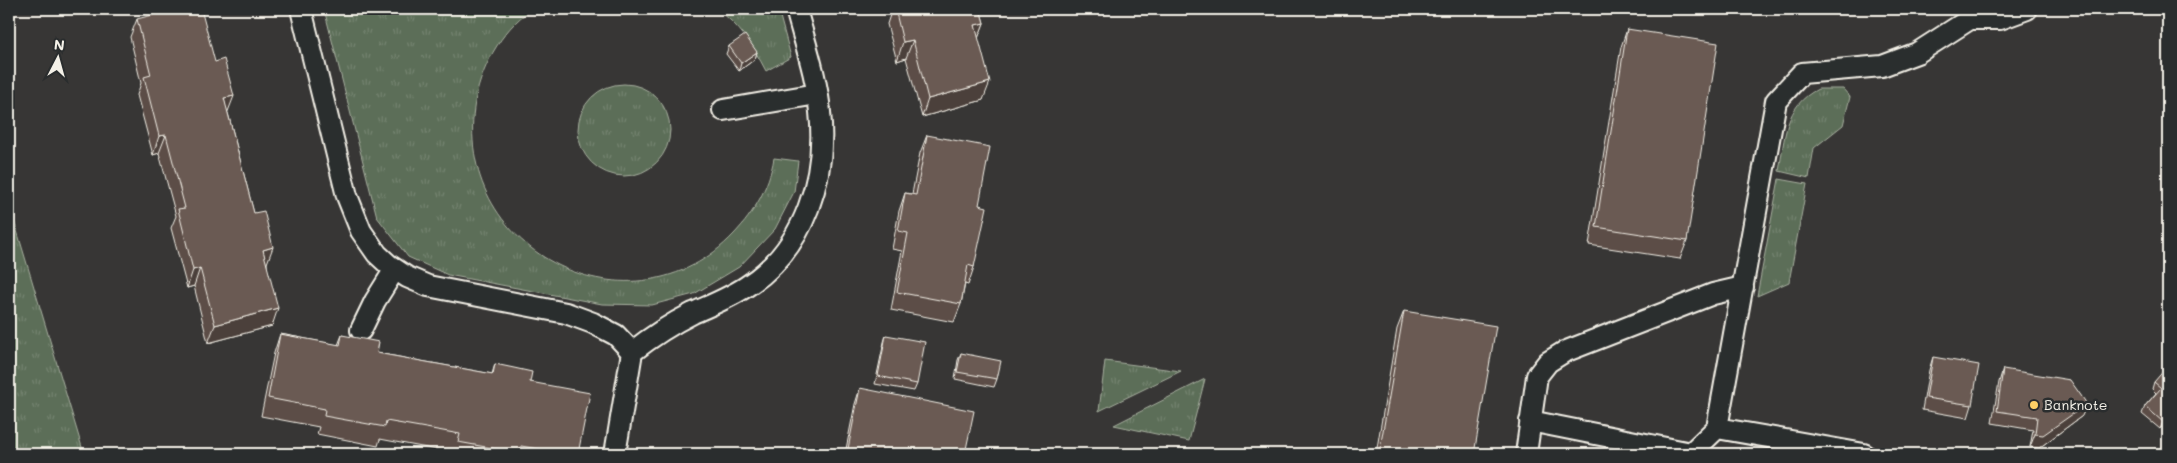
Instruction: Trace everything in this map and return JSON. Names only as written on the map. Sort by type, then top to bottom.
[{"type":"lane","points":[[301,9],[347,196],[361,231],[377,254],[407,277],[428,286],[566,313],[593,323],[616,335],[632,352]]},
{"type":"lane","points":[[615,454],[632,352],[660,331],[693,313],[724,301],[752,283],[776,262],[794,238],[808,211],[817,180],[822,145],[817,94],[796,9]]},
{"type":"lane","points":[[1530,421],[1691,454],[1717,428],[1776,101],[1802,73],[1882,66],[1917,52],[1970,14],[2000,19],[2027,9]]},
{"type":"lane","points":[[724,110],[817,94]]},
{"type":"lane","points":[[361,330],[375,301],[395,269]]},
{"type":"lane","points":[[1526,454],[1537,376],[1548,362],[1564,352],[1713,294],[1742,287]]},
{"type":"lane","points":[[1717,428],[1864,454]]},
{"type":"green space","points":[[324,9],[532,9],[510,28],[493,52],[486,66],[474,108],[476,159],[492,204],[521,240],[559,266],[602,279],[648,280],[693,265],[734,234],[760,199],[772,169],[774,158],[798,161],[794,192],[775,229],[739,267],[694,294],[652,305],[602,304],[448,275],[408,257],[377,217]]},
{"type":"green space","points":[[717,9],[778,9],[791,57],[766,71],[745,37],[733,22]]},
{"type":"green space","points":[[624,84],[633,85],[650,92],[662,104],[669,121],[669,139],[662,156],[650,168],[633,175],[624,176],[615,175],[598,168],[586,156],[579,139],[578,130],[579,121],[586,104],[598,92],[615,85]]},
{"type":"green space","points":[[1818,89],[1843,89],[1850,97],[1843,125],[1814,148],[1809,178],[1779,171],[1785,135],[1792,114],[1798,104]]},
{"type":"green space","points":[[1779,179],[1807,184],[1789,282],[1757,296]]},
{"type":"green space","points":[[9,204],[84,454],[9,454]]},
{"type":"green space","points":[[1105,361],[1181,371],[1099,411]]},
{"type":"green space","points":[[1205,379],[1189,441],[1114,425]]},
{"type":"building","points":[[175,9],[201,9],[215,62],[224,59],[234,96],[224,98],[254,213],[264,211],[273,247],[263,250],[278,308],[215,325],[200,268],[193,270],[178,209],[185,208],[166,135],[159,136],[144,77],[151,75],[137,19]]},
{"type":"building","points":[[895,9],[980,9],[984,23],[975,25],[990,82],[928,99],[913,40],[903,42]]},
{"type":"building","points":[[1627,29],[1718,43],[1687,241],[1596,227]]},
{"type":"building","points":[[745,35],[757,52],[741,63],[729,46]]},
{"type":"building","points":[[927,135],[990,147],[979,205],[987,207],[974,267],[968,265],[961,304],[897,292],[908,233],[898,231],[905,193],[916,195]]},
{"type":"building","points":[[1404,311],[1496,326],[1474,454],[1379,454]]},
{"type":"building","points":[[280,334],[340,345],[342,335],[379,342],[377,353],[493,374],[495,364],[532,372],[530,382],[590,393],[578,454],[566,454],[521,446],[519,453],[458,442],[460,434],[386,421],[385,427],[324,416],[325,409],[268,398]]},
{"type":"building","points":[[886,335],[925,342],[917,384],[878,376]]},
{"type":"building","points":[[961,353],[1001,361],[997,379],[957,372]]},
{"type":"building","points":[[1933,357],[1979,365],[1972,405],[1926,398]]},
{"type":"building","points":[[2166,368],[2168,370],[2168,416],[2163,422],[2145,406],[2161,388],[2154,382]]},
{"type":"building","name":"Banknote","points":[[2003,369],[2070,380],[2087,404],[2043,435],[2035,434],[2037,417],[1997,411]]},
{"type":"building","points":[[860,388],[974,411],[965,454],[847,454]]},
{"type":"place","name":"Banknote","points":[[2034,405]]}]
